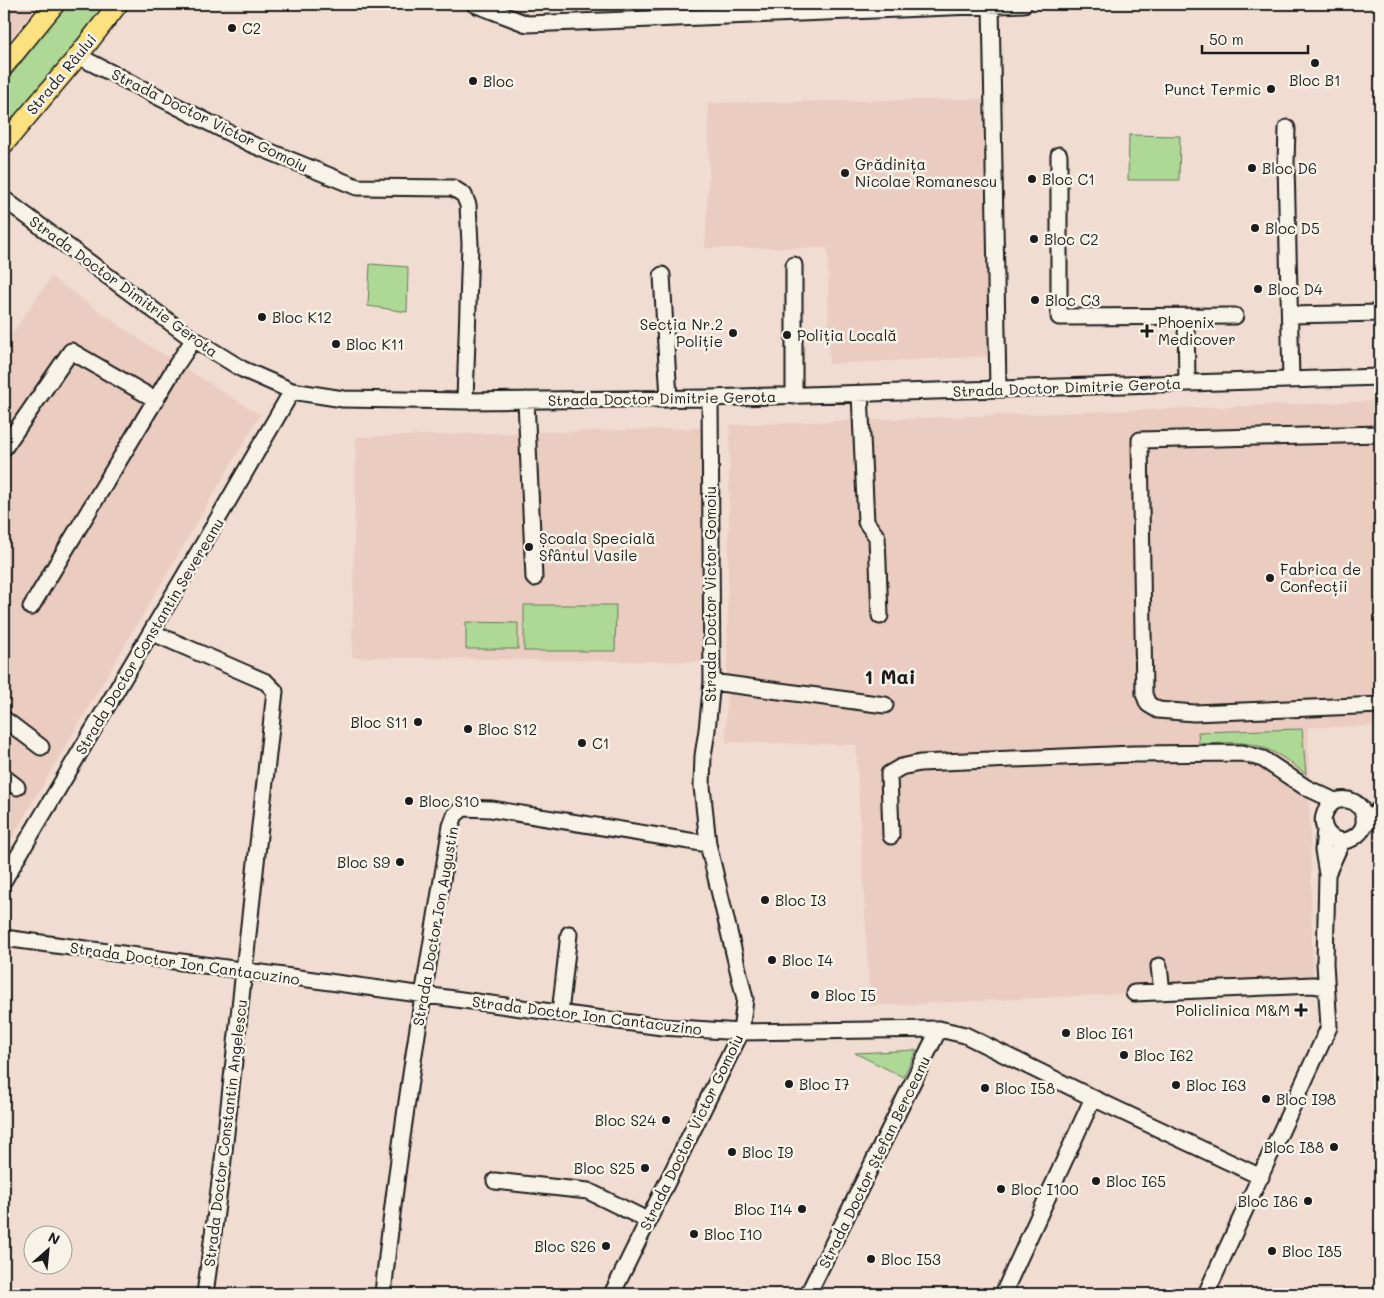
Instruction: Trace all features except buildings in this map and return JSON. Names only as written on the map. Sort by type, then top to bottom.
[{"type":"main road","points":[[4,66],[55,4]]},
{"type":"main road","name":"Strada Râului","points":[[4,144],[78,56],[118,4]]},
{"type":"street","points":[[474,4],[527,24],[1024,4]]},
{"type":"street","points":[[991,4],[998,389]]},
{"type":"street","name":"Strada Doctor Victor Gomoiu","points":[[78,56],[251,144],[357,187],[454,188],[464,195],[468,205],[470,244],[465,401]]},
{"type":"street","points":[[1287,128],[1286,163],[1291,380]]},
{"type":"street","points":[[1059,155],[1059,317],[1235,316]]},
{"type":"street","name":"Strada Doctor Dimitrie Gerota","points":[[4,199],[194,339],[242,369],[292,390],[343,399],[465,401],[669,399],[1380,377]]},
{"type":"street","points":[[794,265],[794,396]]},
{"type":"street","points":[[662,275],[669,399]]},
{"type":"street","points":[[1290,315],[1380,313]]},
{"type":"street","points":[[1186,317],[1187,383]]},
{"type":"street","points":[[31,607],[194,339]]},
{"type":"street","points":[[4,448],[71,351],[156,400]]},
{"type":"street","name":"Strada Doctor Constantin Severeanu","points":[[4,880],[205,541],[292,390]]},
{"type":"street","points":[[860,394],[866,522],[877,537],[880,616]]},
{"type":"street","name":"Strada Doctor Victor Gomoiu","points":[[618,1292],[648,1222],[741,1032],[745,999],[708,844],[702,786],[703,756],[712,682],[710,398]]},
{"type":"street","points":[[526,400],[534,578]]},
{"type":"street","points":[[1380,434],[1140,440],[1144,694],[1148,704],[1158,710],[1194,713],[1380,705]]},
{"type":"street","name":"Strada Doctor Constantin Angelescu","points":[[151,632],[266,682],[275,691],[223,1160],[205,1294]]},
{"type":"street","points":[[712,682],[885,705]]},
{"type":"street","points":[[4,719],[41,747]]},
{"type":"street","points":[[891,836],[889,774],[901,767],[920,762],[1134,754],[1242,754],[1263,759],[1305,787],[1335,801]]},
{"type":"street","points":[[4,777],[17,787]]},
{"type":"street","points":[[1305,787],[1324,824],[1335,839],[1342,841],[1354,838],[1380,808]]},
{"type":"street","points":[[1206,1294],[1328,1027],[1326,987],[1327,874],[1323,850],[1324,824],[1328,805],[1342,799],[1356,803],[1364,815],[1363,828]]},
{"type":"street","points":[[1361,809],[1380,801]]},
{"type":"street","name":"Strada Doctor Ion Augustin","points":[[383,1294],[398,1164],[423,994],[451,826],[455,815],[463,808],[491,809],[708,844]]},
{"type":"street","points":[[1327,874],[1342,841]]},
{"type":"street","points":[[560,1013],[569,934]]},
{"type":"street","name":"Strada Doctor Ion Cantacuzino","points":[[4,938],[662,1028],[741,1032],[939,1030],[964,1035],[1261,1177]]},
{"type":"street","points":[[1159,966],[1162,992]]},
{"type":"street","points":[[1134,994],[1313,985],[1326,987]]},
{"type":"street","name":"Strada Doctor Ștefan Berceanu","points":[[808,1294],[939,1030]]},
{"type":"street","points":[[1003,1294],[1093,1098]]},
{"type":"street","points":[[495,1180],[588,1191],[648,1222]]},
{"type":"shaded area","points":[[4,4],[38,4],[4,47]]},
{"type":"shaded area","points":[[982,99],[989,356],[829,364],[828,248],[705,248],[709,170],[708,103]]},
{"type":"shaded area","points":[[51,277],[140,340],[260,415],[4,851],[4,339],[7,341]]},
{"type":"shaded area","points":[[1380,401],[1380,726],[1308,727],[1313,985],[870,1006],[856,745],[726,742],[730,425]]},
{"type":"shaded area","name":"Școala Specială Sfântul Vasile","points":[[703,428],[704,662],[352,657],[356,437]]},
{"type":"green space","points":[[68,4],[111,4],[4,134],[4,84]]},
{"type":"green space","points":[[1129,135],[1180,136],[1179,180],[1128,180]]},
{"type":"green space","points":[[370,264],[408,267],[407,312],[368,306]]},
{"type":"green space","points":[[524,605],[616,605],[615,651],[524,651]]},
{"type":"green space","points":[[466,622],[518,623],[518,649],[466,649]]},
{"type":"green space","points":[[1302,729],[1306,774],[1277,754],[1251,744],[1199,744],[1198,732]]},
{"type":"green space","points":[[917,1050],[903,1077],[855,1053]]},
{"type":"place","name":"C2","points":[[232,28]]},
{"type":"place","name":"Bloc B1","points":[[1315,63]]},
{"type":"place","name":"Bloc","points":[[473,81]]},
{"type":"place","name":"Punct Termic","points":[[1271,89]]},
{"type":"place","name":"Bloc D6","points":[[1252,168]]},
{"type":"place","name":"Grădinița Nicolae Romanescu","points":[[845,173]]},
{"type":"place","name":"Bloc C1","points":[[1032,179]]},
{"type":"place","name":"Bloc D5","points":[[1255,228]]},
{"type":"place","name":"Bloc C2","points":[[1034,239]]},
{"type":"place","name":"Bloc D4","points":[[1258,289]]},
{"type":"place","name":"Bloc C3","points":[[1035,300]]},
{"type":"place","name":"Bloc K12","points":[[262,317]]},
{"type":"place","name":"Phoenix Medicover","points":[[1147,331]]},
{"type":"place","name":"Secția Nr.2 Poliție","points":[[733,333]]},
{"type":"place","name":"Poliția Locală","points":[[787,335]]},
{"type":"place","name":"Bloc K11","points":[[336,344]]},
{"type":"place","name":"Școala Specială Sfântul Vasile","points":[[529,547]]},
{"type":"place","name":"Fabrica de Confecții","points":[[1270,578]]},
{"type":"place","name":"Bloc S11","points":[[418,722]]},
{"type":"place","name":"Bloc S12","points":[[468,729]]},
{"type":"place","name":"C1","points":[[582,743]]},
{"type":"place","name":"Bloc S10","points":[[409,801]]},
{"type":"place","name":"Bloc S9","points":[[400,862]]},
{"type":"place","name":"Bloc I3","points":[[765,900]]},
{"type":"place","name":"Bloc I4","points":[[772,960]]},
{"type":"place","name":"Bloc I5","points":[[815,995]]},
{"type":"place","name":"Policlinica M&M","points":[[1301,1010]]},
{"type":"place","name":"Bloc I61","points":[[1066,1033]]},
{"type":"place","name":"Bloc I62","points":[[1124,1055]]},
{"type":"place","name":"Bloc I7","points":[[789,1084]]},
{"type":"place","name":"Bloc I63","points":[[1176,1085]]},
{"type":"place","name":"Bloc I58","points":[[985,1088]]},
{"type":"place","name":"Bloc I98","points":[[1266,1099]]},
{"type":"place","name":"Bloc S24","points":[[666,1120]]},
{"type":"place","name":"Bloc I88","points":[[1334,1147]]},
{"type":"place","name":"Bloc I9","points":[[732,1152]]},
{"type":"place","name":"Bloc S25","points":[[645,1168]]},
{"type":"place","name":"Bloc I65","points":[[1096,1181]]},
{"type":"place","name":"Bloc I100","points":[[1001,1189]]},
{"type":"place","name":"Bloc I86","points":[[1308,1201]]},
{"type":"place","name":"Bloc I14","points":[[802,1209]]},
{"type":"place","name":"Bloc I10","points":[[694,1234]]},
{"type":"place","name":"Bloc S26","points":[[606,1246]]},
{"type":"place","name":"Bloc I85","points":[[1272,1251]]},
{"type":"place","name":"Bloc I53","points":[[871,1259]]},
{"type":"district","name":"1 Mai","points":[[890,676]]}]
